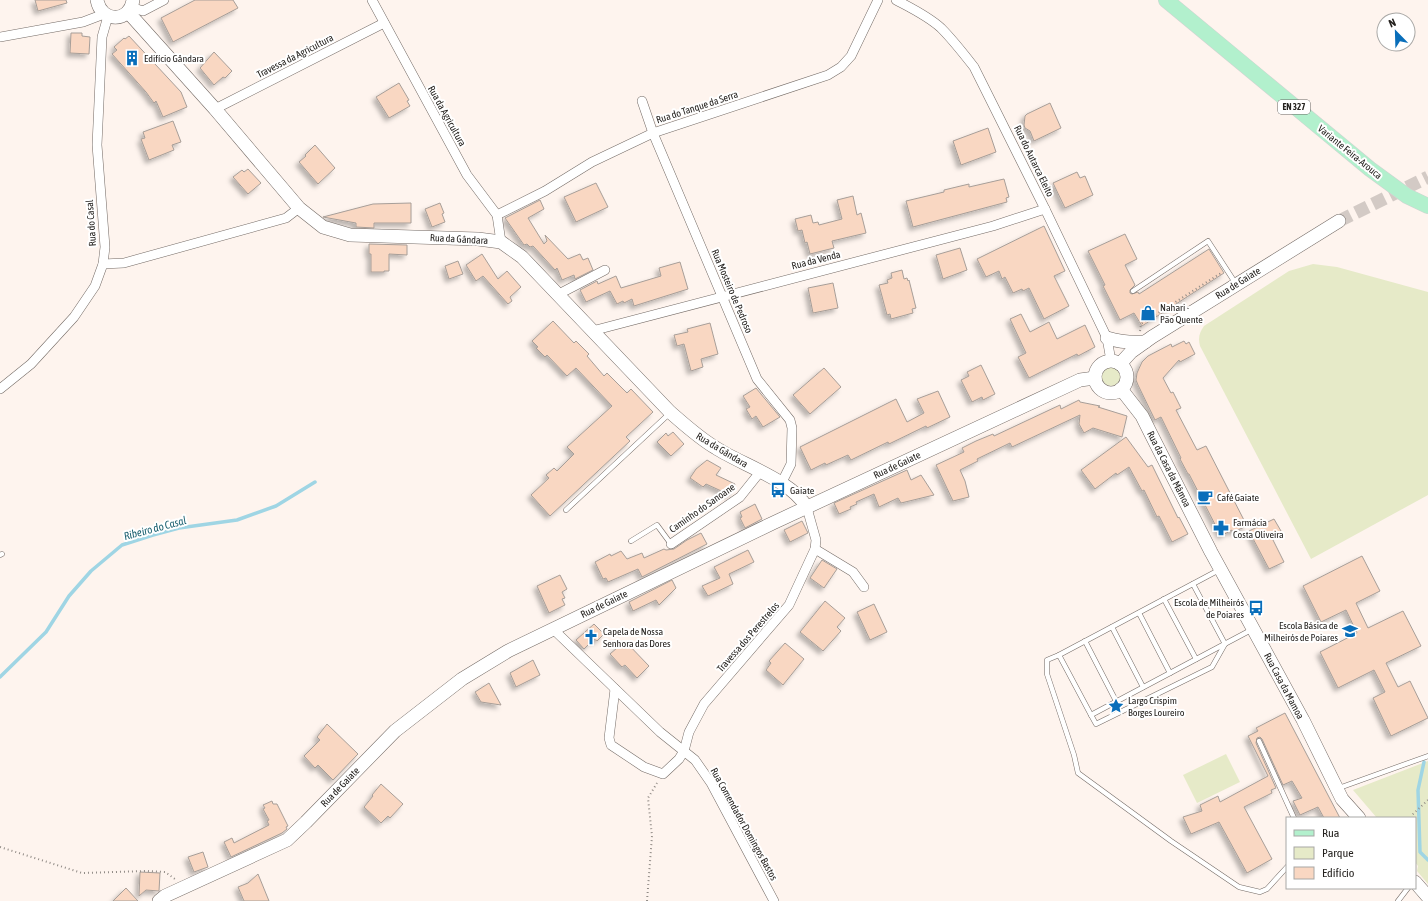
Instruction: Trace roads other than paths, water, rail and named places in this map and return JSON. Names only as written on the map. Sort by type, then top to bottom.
[{"type":"main road","points":[[97,0],[100,10],[106,15],[119,17],[131,6]]},
{"type":"main road","name":"Variante Feira-Arouca","points":[[1166,0],[1370,169],[1407,196],[1428,206]]},
{"type":"main road","name":"Rua da Gândara","points":[[131,6],[299,208],[323,227],[350,236],[478,239],[501,242],[522,257],[670,412],[694,434],[717,449],[794,492],[807,508]]},
{"type":"main road","name":"Rua de Gaiate","points":[[159,901],[172,897],[184,887],[287,840],[395,731],[462,679],[508,651],[807,508],[1080,380],[1095,378],[1098,368],[1106,362],[1115,362],[1236,284],[1339,221]]},
{"type":"main road","points":[[1107,338],[1130,343],[1145,342]]},
{"type":"main road","points":[[1095,378],[1099,387],[1107,392],[1117,391],[1121,388],[1124,385],[1127,376],[1124,367],[1115,362]]},
{"type":"main road","name":"Rua da Casa da Mâmoa","points":[[1121,388],[1142,416],[1211,552]]},
{"type":"main road","name":"Rua Casa da Mamoa","points":[[1211,552],[1302,720],[1342,799],[1358,817]]},
{"type":"main road","points":[[1416,883],[1428,897]]},
{"type":"street","points":[[131,6],[143,11],[164,0]]},
{"type":"street","name":"Rua da Agricultura","points":[[372,0],[467,175],[497,215],[501,242]]},
{"type":"street","name":"Rua do Tanque da Serra","points":[[497,215],[545,191],[592,162],[653,133],[828,76],[841,67],[850,56],[878,0]]},
{"type":"street","name":"Rua do Autarca Eleito","points":[[896,0],[921,13],[940,28],[958,46],[974,66],[1107,338],[1115,362]]},
{"type":"street","points":[[0,37],[83,22],[106,15]]},
{"type":"street","name":"Rua do Casal","points":[[0,389],[31,364],[74,317],[95,286],[103,264],[105,247],[96,145],[102,37],[106,15]]},
{"type":"street","name":"Travessa da Agricultura","points":[[216,109],[384,23]]},
{"type":"street","name":"Rua Mosteiro de Pedroso","points":[[642,101],[653,133],[757,379],[790,420],[792,428],[791,464],[781,484]]},
{"type":"street","points":[[103,264],[124,263],[279,220],[286,218],[299,208]]},
{"type":"street","name":"Rua da Venda","points":[[592,331],[993,226],[1045,209]]},
{"type":"street","points":[[557,295],[605,270]]},
{"type":"street","name":"Caminho do Sanoane","points":[[671,544],[740,497],[760,472]]},
{"type":"street","points":[[807,508],[816,540],[815,549],[853,572],[864,587]]},
{"type":"street","name":"Travessa dos Perestrelos","points":[[684,751],[689,732],[704,704],[789,605],[815,549]]},
{"type":"street","name":"Rua Comendador Domingos Bastos","points":[[553,629],[660,732],[696,760],[711,783],[774,901]]},
{"type":"street","points":[[615,689],[609,738],[611,745],[644,767],[663,774],[679,759],[684,751]]},
{"type":"lane","points":[[1132,291],[1208,241],[1236,284]]},
{"type":"lane","points":[[566,510],[670,412]]},
{"type":"lane","points":[[631,541],[657,526],[671,544]]},
{"type":"lane","points":[[1221,569],[1047,660],[1047,674],[1074,755],[1078,773],[1170,841],[1239,887],[1260,892],[1267,889],[1286,868]]},
{"type":"lane","points":[[1193,584],[1225,644]]},
{"type":"lane","points":[[1164,599],[1196,659]]},
{"type":"lane","points":[[1139,612],[1170,673]]},
{"type":"lane","points":[[1112,627],[1143,687]]},
{"type":"lane","points":[[1091,715],[1253,629]]},
{"type":"lane","points":[[1085,641],[1116,701]]},
{"type":"lane","points":[[1059,655],[1096,724],[1212,667],[1225,644]]},
{"type":"lane","points":[[1259,741],[1294,817]]},
{"type":"lane","points":[[1337,789],[1428,756]]},
{"type":"lane","points":[[1398,901],[1407,889]]},
{"type":"waterway","name":"Ribeiro do Casal","points":[[0,677],[46,632],[69,596],[91,571],[122,545],[179,528],[237,520],[276,506],[315,482]]},
{"type":"waterway","points":[[1424,762],[1418,790],[1420,852],[1428,860]]},
{"type":"tunnel","points":[[1339,221],[1428,177]]},
{"type":"place","name":"Edifício Gândara","points":[[132,58]]},
{"type":"place","name":"Nahari - Pão Quente","points":[[1148,313]]},
{"type":"place","name":"Gaiate","points":[[778,490]]},
{"type":"place","name":"Café Gaiate","points":[[1205,497]]},
{"type":"place","name":"Farmácia Costa Oliveira","points":[[1221,528]]},
{"type":"place","name":"Escola de Milheirós de Poiares","points":[[1256,608]]},
{"type":"place","name":"Escola Básica de Milheirós de Poiares","points":[[1350,631]]},
{"type":"place","name":"Capela de Nossa Senhora das Dores","points":[[591,637]]},
{"type":"place","name":"Largo Crispim Borges Loureiro","points":[[1116,706]]}]
